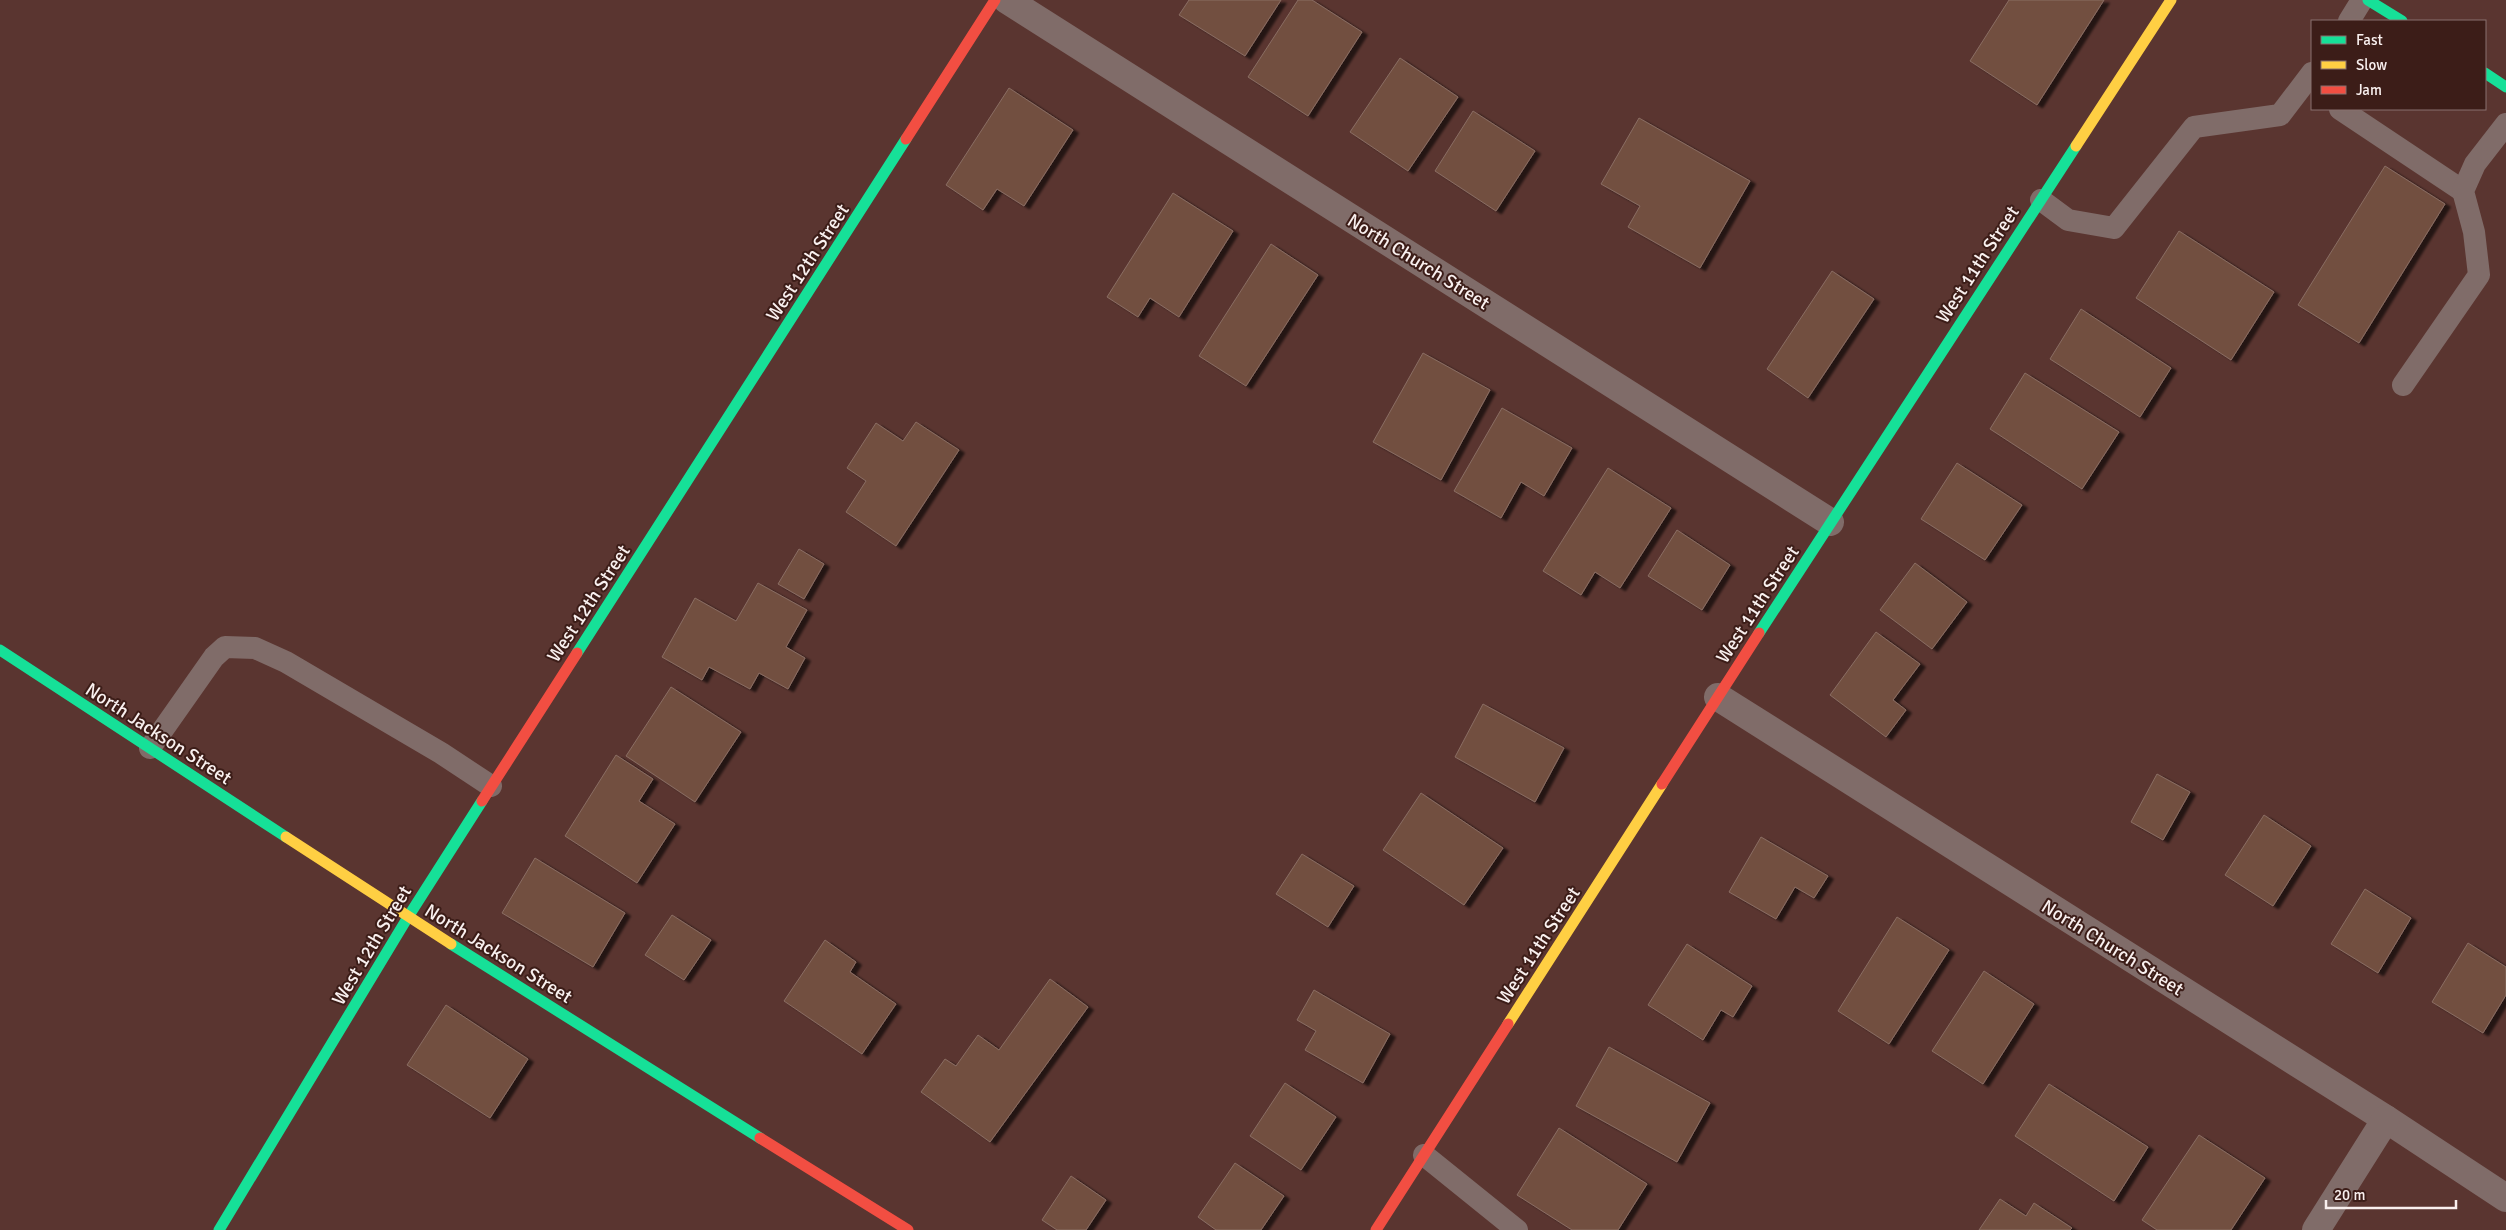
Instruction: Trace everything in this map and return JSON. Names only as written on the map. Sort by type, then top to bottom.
[{"type":"street","name":"West 12th Street","points":[[219,1230],[408,917],[995,0]]},
{"type":"street","name":"North Church Street","points":[[1008,0],[1830,522]]},
{"type":"street","name":"West 11th Street","points":[[1376,1230],[1830,522],[2171,0]]},
{"type":"street","points":[[2368,0],[2400,20]]},
{"type":"street","points":[[2486,74],[2506,87]]},
{"type":"street","name":"North Jackson Street","points":[[0,650],[408,917],[908,1230]]},
{"type":"street","name":"North Church Street","points":[[1718,697],[2386,1119],[2506,1198]]},
{"type":"street","points":[[2316,1230],[2386,1119]]},
{"type":"lane","points":[[2350,20],[2362,0]]},
{"type":"lane","points":[[2041,200],[2068,220],[2114,228],[2194,127],[2280,115],[2309,82]]},
{"type":"lane","points":[[2342,110],[2463,191]]},
{"type":"lane","points":[[2403,385],[2479,274],[2474,232],[2463,191],[2475,164],[2506,124]]},
{"type":"lane","points":[[150,748],[214,657],[225,647],[255,648],[286,662],[441,753],[491,786]]},
{"type":"lane","points":[[1424,1156],[1517,1230]]},
{"type":"building","points":[[1189,0],[1281,0],[1245,56],[1179,15]]},
{"type":"building","points":[[1298,0],[1312,0],[1362,32],[1308,116],[1248,77]]},
{"type":"building","points":[[2009,0],[2104,0],[2037,105],[1970,61]]},
{"type":"building","points":[[1400,58],[1458,97],[1408,171],[1350,132]]},
{"type":"building","points":[[1009,88],[1073,130],[1024,206],[997,189],[983,210],[946,185]]},
{"type":"building","points":[[1473,111],[1535,151],[1496,211],[1435,171]]},
{"type":"building","points":[[1639,118],[1750,181],[1700,268],[1628,227],[1640,206],[1601,184]]},
{"type":"building","points":[[2385,166],[2445,204],[2359,343],[2298,305]]},
{"type":"building","points":[[1173,193],[1233,231],[1179,317],[1150,298],[1138,317],[1107,297]]},
{"type":"building","points":[[2179,231],[2274,292],[2231,360],[2136,298]]},
{"type":"building","points":[[1271,244],[1318,275],[1246,386],[1199,356]]},
{"type":"building","points":[[1832,271],[1874,299],[1808,398],[1767,369]]},
{"type":"building","points":[[2081,309],[2171,368],[2140,417],[2050,359]]},
{"type":"building","points":[[1423,353],[1490,390],[1441,480],[1373,442]]},
{"type":"building","points":[[2025,373],[2119,432],[2082,489],[1990,429]]},
{"type":"building","points":[[1502,408],[1572,448],[1544,496],[1521,482],[1501,518],[1454,491]]},
{"type":"building","points":[[916,422],[959,450],[896,546],[846,512],[866,481],[847,468],[876,423],[903,441]]},
{"type":"building","points":[[1957,463],[2022,505],[1985,560],[1921,519]]},
{"type":"building","points":[[1608,468],[1671,508],[1620,588],[1595,572],[1581,595],[1543,571]]},
{"type":"building","points":[[1677,530],[1730,565],[1702,610],[1648,576]]},
{"type":"building","points":[[799,549],[824,564],[804,599],[778,584]]},
{"type":"building","points":[[1915,563],[1967,602],[1932,649],[1880,610]]},
{"type":"building","points":[[758,583],[807,610],[786,647],[805,658],[788,689],[759,673],[750,689],[709,667],[702,680],[662,657],[695,598],[736,621]]},
{"type":"building","points":[[1876,632],[1920,664],[1893,700],[1906,710],[1886,737],[1830,695]]},
{"type":"building","points":[[671,687],[741,732],[695,802],[626,756]]},
{"type":"building","points":[[1483,704],[1564,748],[1535,802],[1455,757]]},
{"type":"building","points":[[616,755],[653,779],[639,801],[675,824],[637,883],[565,836]]},
{"type":"building","points":[[2157,774],[2190,792],[2163,840],[2131,822]]},
{"type":"building","points":[[1421,793],[1503,848],[1464,905],[1383,850]]},
{"type":"building","points":[[2264,815],[2311,846],[2273,906],[2225,875]]},
{"type":"building","points":[[1761,837],[1828,876],[1814,898],[1795,887],[1776,919],[1729,892]]},
{"type":"building","points":[[1302,854],[1354,886],[1328,927],[1276,894]]},
{"type":"building","points":[[535,858],[625,913],[593,967],[502,913]]},
{"type":"building","points":[[2365,889],[2411,918],[2378,973],[2331,944]]},
{"type":"building","points":[[672,915],[711,940],[684,980],[645,955]]},
{"type":"building","points":[[1897,917],[1949,950],[1889,1044],[1838,1011]]},
{"type":"building","points":[[825,940],[856,962],[850,972],[896,1004],[862,1054],[784,1001]]},
{"type":"building","points":[[2468,943],[2506,967],[2506,995],[2483,1033],[2432,1002]]},
{"type":"building","points":[[1687,944],[1752,986],[1733,1017],[1721,1010],[1703,1040],[1648,1005]]},
{"type":"building","points":[[1984,971],[2034,1004],[1983,1084],[1932,1051]]},
{"type":"building","points":[[1050,979],[1088,1007],[990,1142],[921,1092],[945,1059],[956,1066],[978,1035],[999,1050]]},
{"type":"building","points":[[1314,990],[1390,1034],[1363,1083],[1305,1050],[1316,1031],[1297,1020]]},
{"type":"building","points":[[446,1005],[528,1059],[490,1118],[407,1065]]},
{"type":"building","points":[[1609,1047],[1710,1103],[1677,1162],[1576,1106]]},
{"type":"building","points":[[1285,1083],[1336,1117],[1301,1170],[1250,1136]]},
{"type":"building","points":[[2049,1084],[2148,1147],[2114,1201],[2015,1136]]},
{"type":"building","points":[[1559,1128],[1647,1184],[1618,1230],[1572,1230],[1517,1195]]},
{"type":"building","points":[[2199,1135],[2265,1178],[2231,1230],[2157,1230],[2142,1220]]},
{"type":"building","points":[[1235,1163],[1284,1196],[1261,1230],[1216,1230],[1198,1217]]},
{"type":"building","points":[[1071,1176],[1106,1200],[1086,1230],[1057,1230],[1042,1220]]},
{"type":"building","points":[[2000,1199],[2026,1216],[2034,1203],[2072,1228],[2070,1230],[1979,1230]]},
{"type":"traffic: fast","points":[[2368,0],[2400,20]]},
{"type":"traffic: fast","points":[[2486,74],[2506,87]]},
{"type":"traffic: fast","points":[[577,653],[906,139]]},
{"type":"traffic: fast","points":[[1759,633],[2076,146]]},
{"type":"traffic: fast","points":[[0,650],[286,837]]},
{"type":"traffic: fast","points":[[219,1230],[408,917],[482,801]]},
{"type":"traffic: fast","points":[[451,944],[760,1138]]},
{"type":"traffic: slow","points":[[2076,146],[2171,0]]},
{"type":"traffic: slow","points":[[1508,1024],[1662,784]]},
{"type":"traffic: slow","points":[[286,837],[451,944]]},
{"type":"traffic: jam","points":[[906,139],[995,0]]},
{"type":"traffic: jam","points":[[1662,784],[1759,633]]},
{"type":"traffic: jam","points":[[482,801],[577,653]]},
{"type":"traffic: jam","points":[[1376,1230],[1508,1024]]},
{"type":"traffic: jam","points":[[760,1138],[908,1230]]}]
